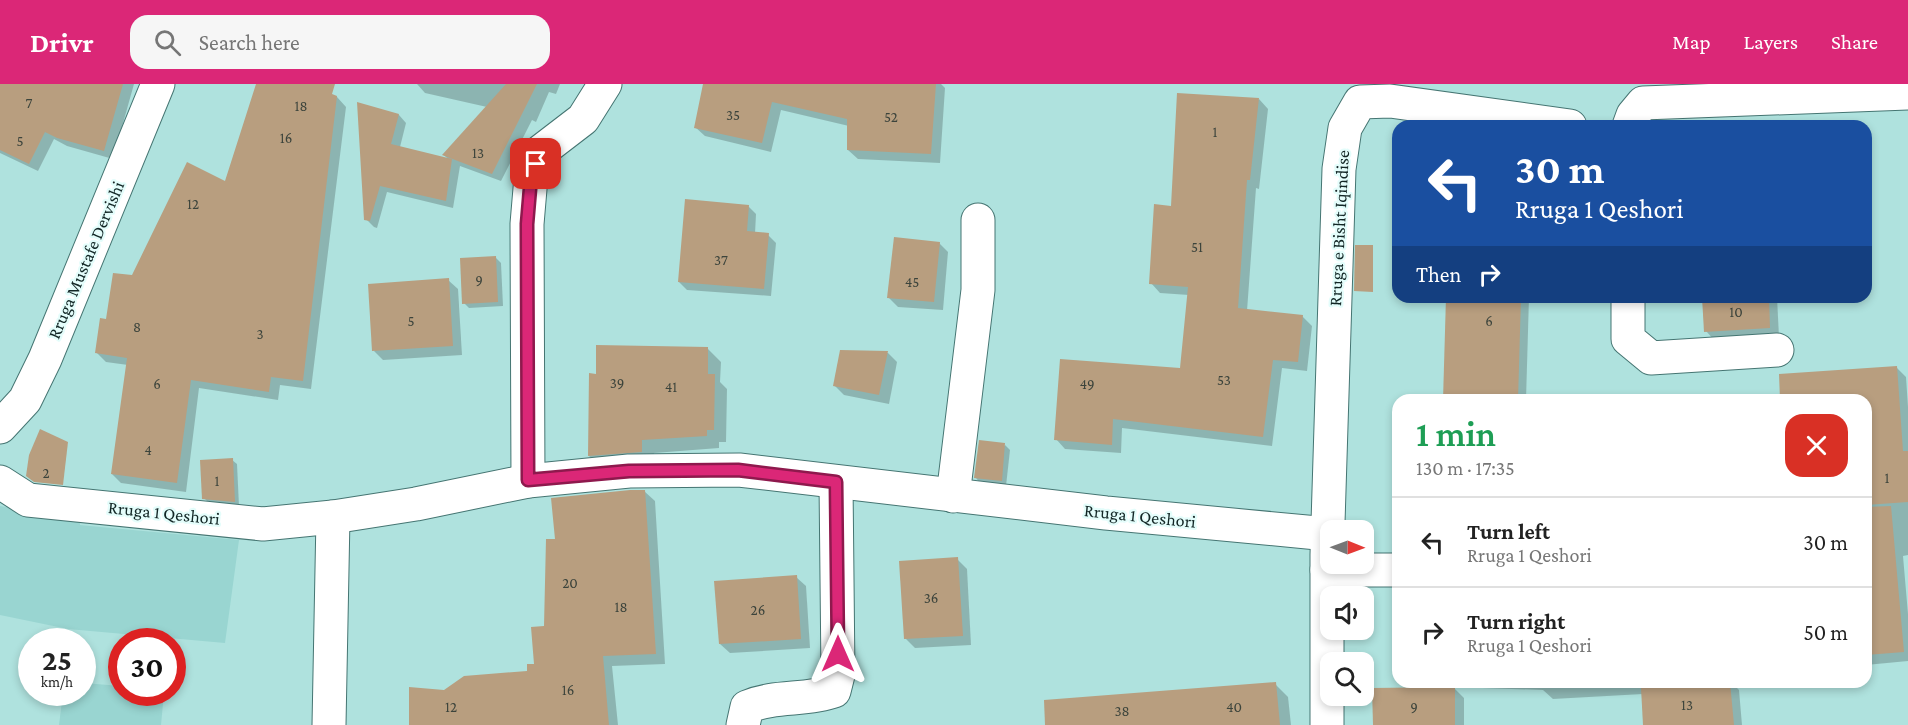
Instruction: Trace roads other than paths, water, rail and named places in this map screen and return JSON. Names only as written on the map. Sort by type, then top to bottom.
[{"type":"street","name":"Rruga Mustafe Dervishi","points":[[0,427],[25,400],[45,359],[159,84]]},
{"type":"street","points":[[528,480],[527,247],[531,177],[540,152],[583,119],[606,84]]},
{"type":"street","points":[[1631,120],[1643,103],[1908,93]]},
{"type":"street","name":"Rruga e Bisht Iqindise","points":[[1328,520],[1339,169],[1345,128],[1360,102],[1390,101],[1527,120]]},
{"type":"street","points":[[953,496],[978,291],[978,220]]},
{"type":"street","points":[[1628,303],[1628,339],[1651,358],[1777,350]]},
{"type":"street","name":"Rruga 1 Qeshori","points":[[0,482],[28,500],[263,524],[333,517],[416,504],[528,480],[629,471],[738,470],[1106,513],[1320,533]]},
{"type":"street","points":[[743,725],[747,707],[762,700],[820,696],[834,691],[838,675],[836,482]]},
{"type":"street","points":[[329,725],[333,517]]},
{"type":"street","points":[[1374,570],[1392,570]]},
{"type":"street","points":[[1327,574],[1327,725]]}]
